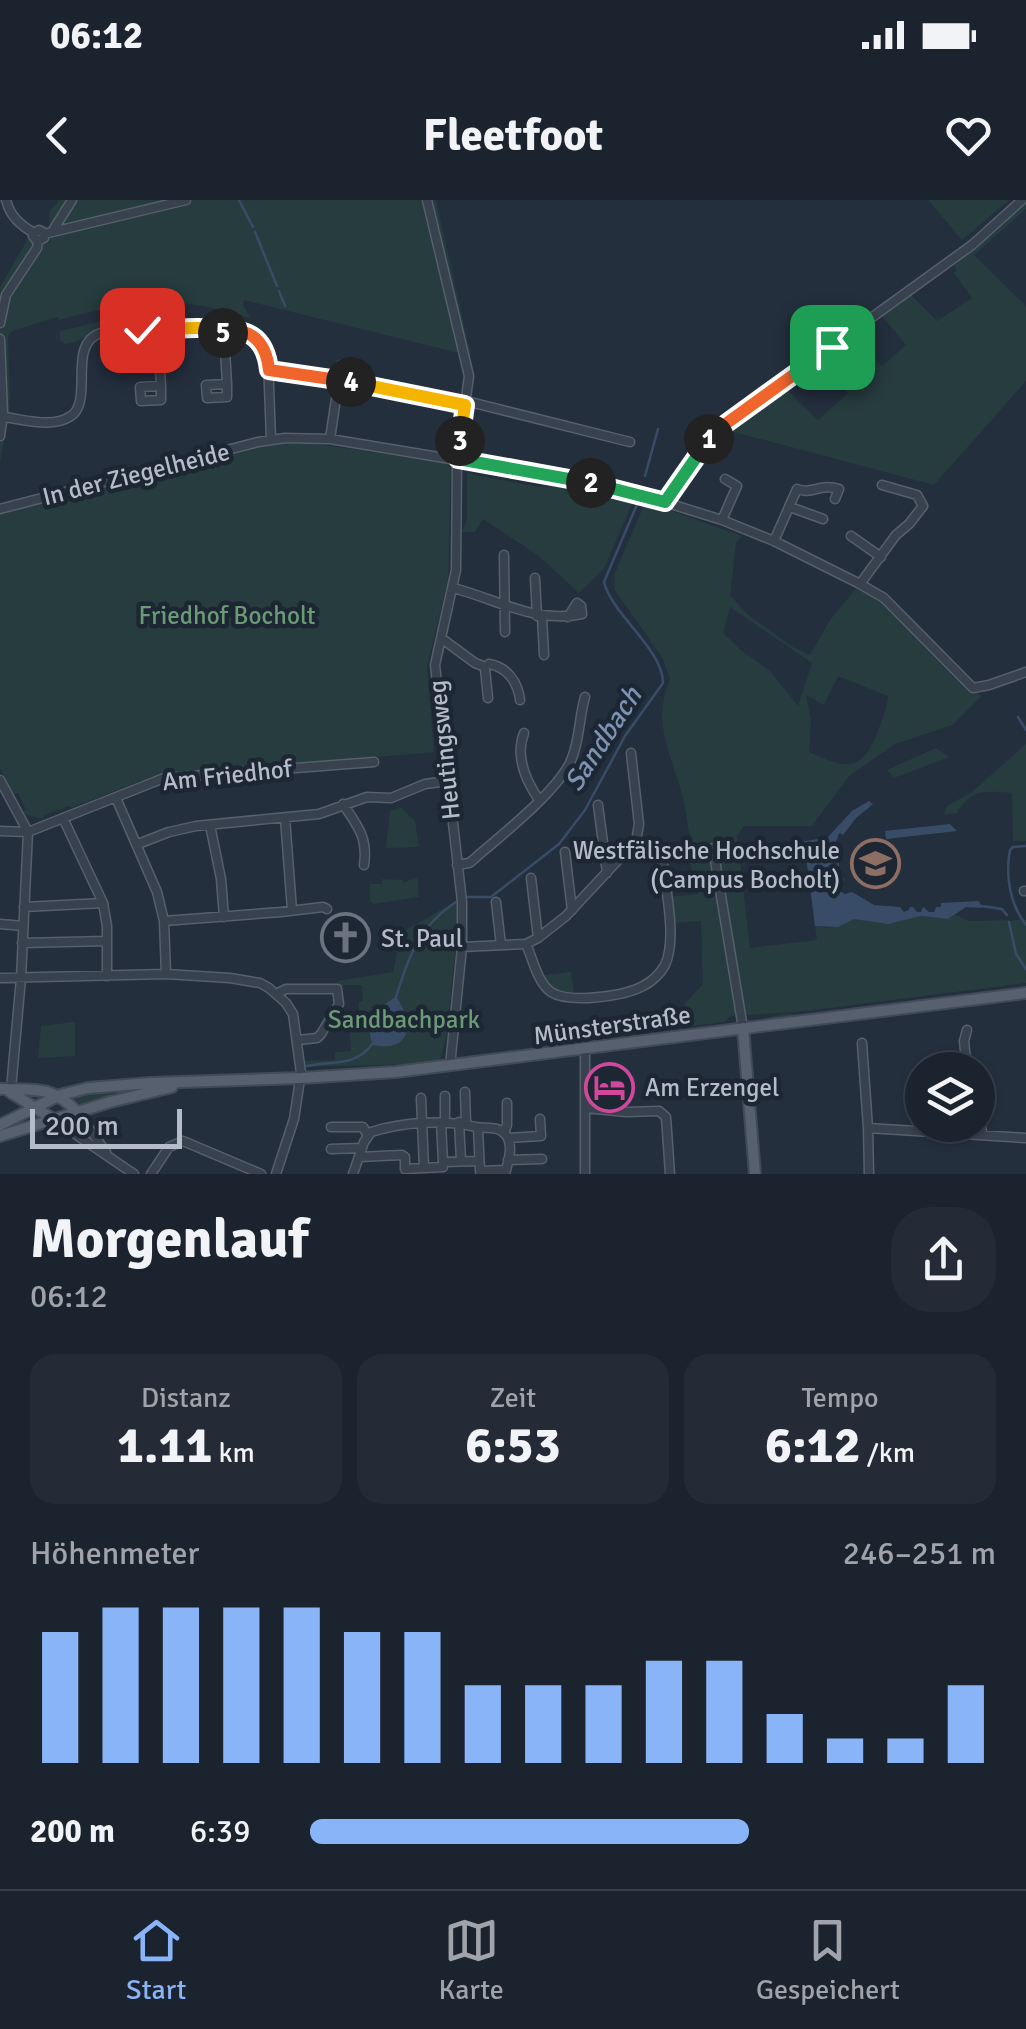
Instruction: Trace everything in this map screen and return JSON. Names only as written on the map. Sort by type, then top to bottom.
[{"type":"main road","name":"Münsterstraße","points":[[0,1125],[60,1095],[88,1088],[450,1066],[1026,993]]},
{"type":"main road","points":[[743,1028],[755,1174]]},
{"type":"main road","name":"Münsterstraße","points":[[0,1136],[144,1093],[203,1082]]},
{"type":"main road","name":"Münsterstraße","points":[[9,1091],[36,1090],[60,1095]]},
{"type":"main road","points":[[9,1091],[53,1119]]},
{"type":"main road","points":[[9,1091],[23,1113]]},
{"type":"main road","points":[[60,1095],[76,1112]]},
{"type":"street","points":[[6,200],[11,214],[42,235],[186,200]]},
{"type":"street","points":[[0,436],[0,325],[6,295],[42,235],[72,200]]},
{"type":"street","name":"Heutingsweg","points":[[427,200],[468,369],[458,459],[454,588],[435,665],[462,902],[462,947],[450,1066]]},
{"type":"street","points":[[665,502],[720,428],[972,244],[1022,200]]},
{"type":"street","points":[[0,221],[11,214]]},
{"type":"street","points":[[2,417],[49,422],[70,417],[79,406],[85,349],[98,334],[237,330],[254,336],[265,350],[272,439]]},
{"type":"street","points":[[158,332],[160,386]]},
{"type":"street","points":[[224,333],[227,384]]},
{"type":"street","points":[[330,439],[341,365]]},
{"type":"street","points":[[269,370],[466,403],[630,442]]},
{"type":"street","name":"In der Ziegelheide","points":[[0,509],[272,439],[330,439],[458,459],[577,480],[722,520],[774,541],[884,598],[974,688],[1026,672]]},
{"type":"street","points":[[722,520],[737,486],[725,479]]},
{"type":"street","points":[[860,584],[923,506],[917,495],[882,485]]},
{"type":"street","points":[[774,541],[797,489],[804,492],[830,486],[839,488],[835,499]]},
{"type":"street","points":[[790,507],[823,519]]},
{"type":"street","points":[[851,536],[881,556]]},
{"type":"street","points":[[504,555],[505,632]]},
{"type":"street","points":[[535,578],[544,655]]},
{"type":"street","points":[[454,588],[540,616],[568,616]]},
{"type":"street","points":[[440,638],[475,663],[494,664],[512,678],[520,700]]},
{"type":"street","points":[[486,666],[488,698]]},
{"type":"street","points":[[457,865],[470,863],[560,777],[572,758],[585,697]]},
{"type":"street","points":[[524,732],[520,742],[525,773],[539,800]]},
{"type":"street","points":[[462,947],[526,944],[538,938],[635,847],[639,824],[631,753]]},
{"type":"street","name":"Am Friedhof","points":[[28,832],[164,778],[374,762]]},
{"type":"street","points":[[0,780],[28,832],[21,978],[9,1091]]},
{"type":"street","points":[[138,844],[181,828],[319,814],[367,797],[392,798],[424,784],[448,781]]},
{"type":"street","points":[[116,798],[157,892],[164,921],[166,974]]},
{"type":"street","points":[[343,804],[366,844],[364,865]]},
{"type":"street","points":[[598,806],[607,873]]},
{"type":"street","points":[[63,818],[103,903],[107,976]]},
{"type":"street","points":[[285,818],[292,910]]},
{"type":"street","points":[[210,824],[224,918]]},
{"type":"street","points":[[0,831],[28,832]]},
{"type":"street","points":[[526,944],[542,982],[556,995],[581,998],[624,993],[654,980],[670,947],[663,864],[652,850],[635,847]]},
{"type":"street","points":[[714,848],[743,1028]]},
{"type":"street","points":[[565,852],[572,910]]},
{"type":"street","points":[[531,878],[538,938]]},
{"type":"street","points":[[496,902],[501,945]]},
{"type":"street","points":[[24,907],[103,903]]},
{"type":"street","points":[[164,921],[323,906],[328,909]]},
{"type":"street","points":[[0,924],[23,926]]},
{"type":"street","points":[[22,943],[108,942]]},
{"type":"street","points":[[0,978],[166,974],[246,980],[260,983],[276,994],[294,1014],[301,1078],[294,1119],[276,1174]]},
{"type":"street","points":[[276,994],[286,989],[337,989],[338,1004],[321,1034],[298,1040]]},
{"type":"street","points":[[965,1052],[967,1030]]},
{"type":"street","points":[[862,1043],[869,1174]]},
{"type":"street","points":[[584,1049],[585,1174]]},
{"type":"street","points":[[461,1161],[464,1092]]},
{"type":"street","points":[[443,1168],[445,1096]]},
{"type":"street","points":[[421,1098],[424,1168]]},
{"type":"street","points":[[507,1103],[507,1168]]},
{"type":"street","points":[[586,1108],[664,1114],[670,1174]]},
{"type":"street","points":[[76,1112],[112,1160]]},
{"type":"street","points":[[53,1119],[134,1174]]},
{"type":"street","points":[[353,1174],[368,1136],[377,1130],[462,1123],[495,1128],[506,1135],[541,1136],[540,1119]]},
{"type":"street","points":[[330,1128],[363,1127],[368,1136]]},
{"type":"street","points":[[478,1128],[480,1171],[542,1158]]},
{"type":"street","points":[[868,1128],[905,1130]]},
{"type":"street","points":[[995,1135],[1026,1138]]},
{"type":"street","points":[[150,1174],[169,1147],[183,1141],[260,1174]]},
{"type":"street","points":[[331,1149],[402,1155],[405,1169],[443,1168],[479,1160]]},
{"type":"green space","points":[[59,200],[436,200],[471,356],[244,300],[250,318],[196,305],[163,303],[118,307],[59,320],[57,317],[12,331],[8,336],[10,409],[0,462],[0,287],[29,237],[50,243],[49,213]]},
{"type":"green space","points":[[928,200],[1009,200],[962,240]]},
{"type":"green space","points":[[1026,203],[1026,209],[974,255],[1026,306],[1026,381],[934,485],[723,429],[784,387],[818,420],[848,393],[819,362],[853,338],[882,366],[906,345],[882,316],[911,295],[937,321],[972,298],[954,273],[957,270],[953,264]]},
{"type":"green space","points":[[111,319],[112,327],[71,343],[60,341],[60,331]]},
{"type":"green space","name":"Friedhof Bocholt","points":[[284,433],[285,444],[317,444],[451,467],[448,580],[427,666],[434,752],[150,777],[44,815],[44,819],[24,814],[26,810],[18,793],[13,795],[0,768],[0,505],[228,444]]},
{"type":"green space","points":[[467,472],[540,487],[567,486],[633,501],[604,569],[579,593],[539,556],[483,519],[475,532],[462,532],[467,521]]},
{"type":"green space","points":[[644,505],[658,506],[742,536],[736,543],[730,595],[746,613],[791,646],[810,655],[830,620],[858,586],[883,602],[981,696],[952,725],[895,744],[849,776],[812,826],[744,826],[737,836],[750,948],[817,940],[815,926],[829,928],[854,919],[948,919],[956,915],[968,921],[1026,920],[1026,983],[798,1012],[731,1016],[724,1022],[676,1028],[681,1010],[703,984],[701,921],[671,923],[668,897],[698,894],[687,850],[692,838],[663,723],[670,679],[662,657],[614,589],[615,573]],"holes":[[[730,607],[812,663],[798,706],[770,671],[723,633]],[[838,676],[888,696],[873,743],[853,764],[834,762],[809,752],[811,719],[806,695],[824,705]]]},
{"type":"green space","points":[[1026,744],[1026,841],[1013,841],[1012,793],[980,793],[968,799],[957,813],[943,815],[947,806],[972,792]]},
{"type":"green space","points":[[936,748],[949,757],[894,778],[887,770]]},
{"type":"green space","points":[[401,808],[415,821],[419,847],[386,848],[390,811]]},
{"type":"green space","points":[[417,877],[419,897],[373,904],[370,901],[370,884],[382,884],[382,879],[403,883]]},
{"type":"green space","name":"Sandbachpark","points":[[456,901],[457,935],[440,1061],[305,1067],[304,1061],[335,1060],[335,1052],[351,1051],[350,1025],[359,1024],[362,985],[338,988],[337,981],[393,972],[401,933]]},
{"type":"green space","points":[[571,972],[574,994],[555,990],[544,975]]},
{"type":"green space","points":[[1026,986],[1026,990],[807,1017],[766,1018],[782,1014]]},
{"type":"green space","points":[[75,1022],[75,1056],[38,1058],[41,1026]]},
{"type":"green space","points":[[161,1085],[82,1107],[73,1095],[74,1094]]},
{"type":"water","points":[[869,801],[873,804],[843,835],[839,833],[835,846],[844,880],[838,886],[840,891],[852,892],[874,905],[900,907],[904,912],[913,907],[921,912],[923,907],[934,912],[941,903],[979,901],[982,908],[966,907],[948,919],[921,916],[888,924],[854,919],[838,927],[815,926],[804,841],[827,838],[852,811]]},
{"type":"water","points":[[950,824],[957,831],[886,839],[885,831]]},
{"type":"water","points":[[396,997],[406,1017],[406,1034],[395,1045],[373,1045],[371,1023],[384,1005]]},
{"type":"waterway","points":[[239,200],[253,227]]},
{"type":"waterway","points":[[255,232],[277,286]]},
{"type":"waterway","points":[[279,291],[285,306]]},
{"type":"waterway","name":"Sandbach","points":[[645,476],[658,429]]},
{"type":"waterway","name":"Sandbach","points":[[466,897],[491,897],[559,844],[585,810],[625,736],[663,683],[655,658],[617,607],[604,582],[638,502]]},
{"type":"waterway","points":[[1018,717],[1026,730]]},
{"type":"waterway","points":[[1026,846],[1010,850],[1008,869],[1013,899],[1026,925]]},
{"type":"waterway","name":"Sandbach","points":[[395,1000],[423,933],[456,902]]},
{"type":"waterway","points":[[982,906],[1002,909],[1007,915]]},
{"type":"waterway","points":[[1009,922],[1016,954],[1026,969]]},
{"type":"waterway","name":"Sandbach","points":[[307,1066],[344,1062],[359,1056],[374,1042]]},
{"type":"place","name":"Westfälische Hochschule (Campus Bocholt)","points":[[875,864]]},
{"type":"place","name":"St. Paul","points":[[346,938]]},
{"type":"place","name":"Am Erzengel","points":[[610,1087]]},
{"type":"route","points":[[142,330],[244,332],[254,336],[265,350],[269,370],[390,388],[465,405],[458,459],[577,480],[665,502],[720,428],[832,347]]}]
